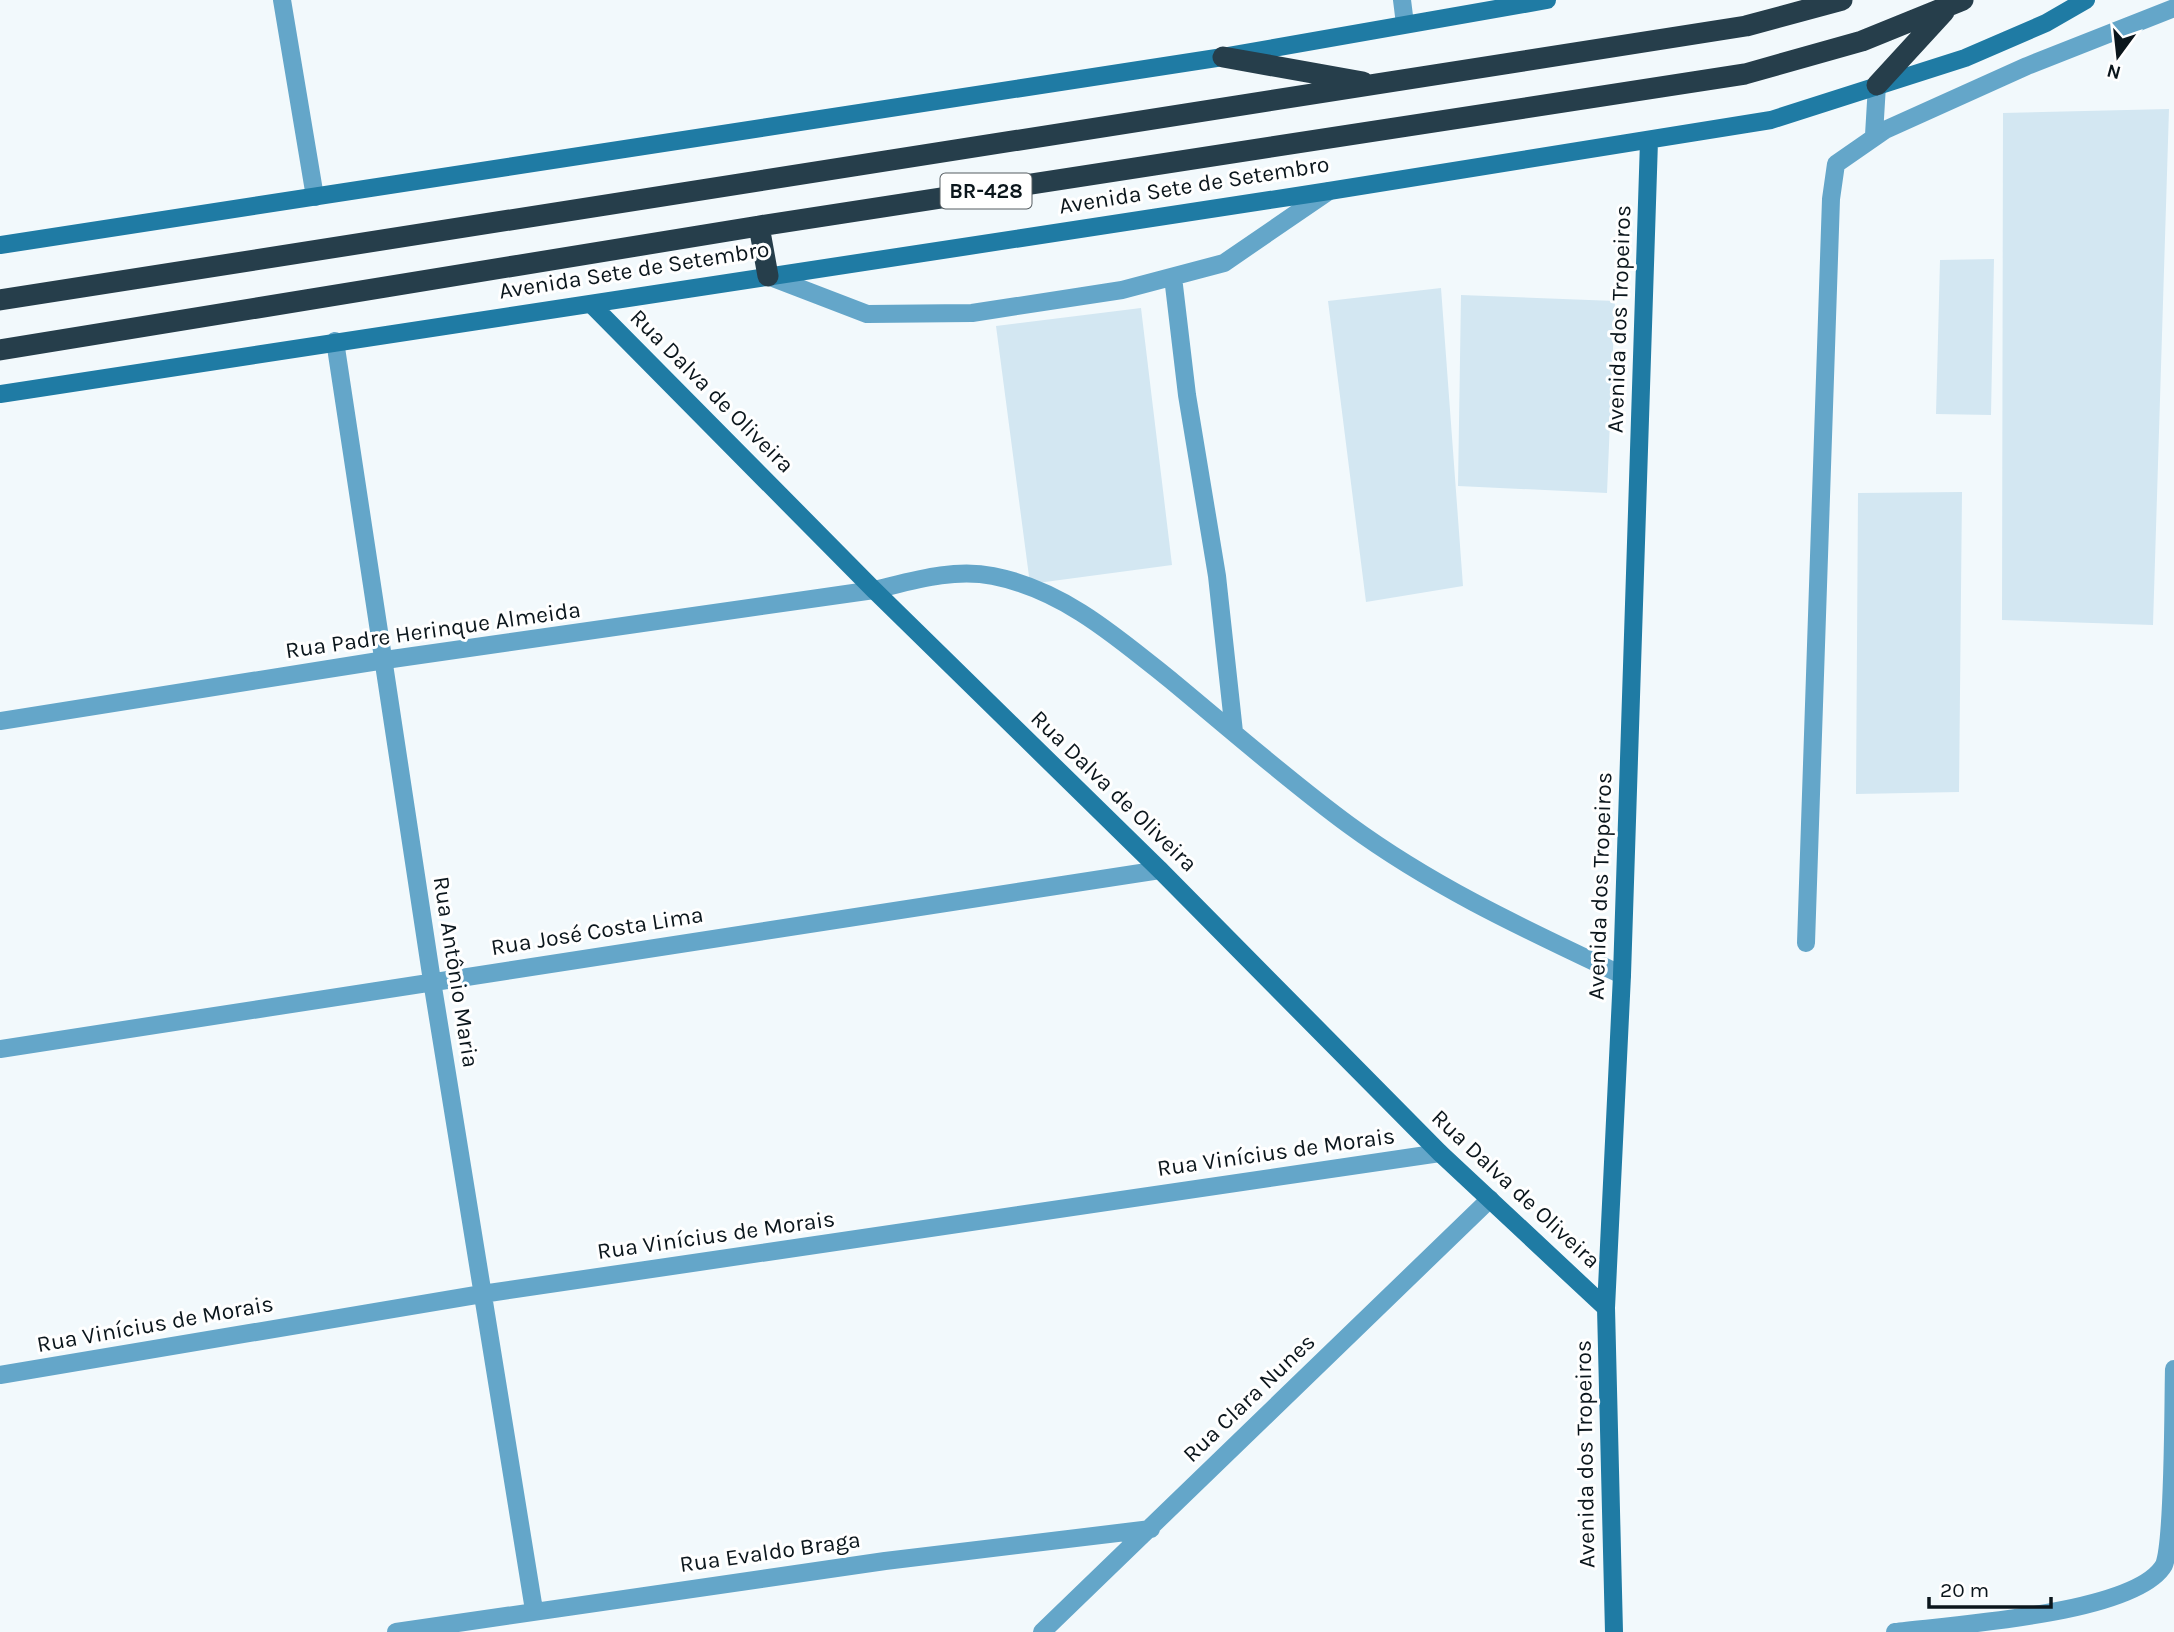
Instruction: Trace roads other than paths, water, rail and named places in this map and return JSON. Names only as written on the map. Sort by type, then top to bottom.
[{"type":"highway","name":"BR-428","points":[[0,300],[1746,26],[1842,0]]},
{"type":"highway","points":[[1877,85],[1956,3]]},
{"type":"highway","name":"Avenida Sete de Setembro","points":[[0,350],[759,226],[1745,74],[1862,41],[1956,3]]},
{"type":"highway","points":[[1223,57],[1383,85]]},
{"type":"highway","points":[[759,226],[768,276]]},
{"type":"main road","points":[[0,245],[1223,57],[1547,0]]},
{"type":"main road","name":"Avenida Sete de Setembro","points":[[0,394],[1329,191],[1771,120],[1965,58],[2046,23],[2086,0]]},
{"type":"main road","name":"Avenida dos Tropeiros","points":[[1614,1632],[1606,1308],[1622,975],[1649,141]]},
{"type":"main road","name":"Rua Dalva de Oliveira","points":[[591,304],[874,590],[1160,870],[1440,1153],[1606,1308]]},
{"type":"street","points":[[282,0],[315,197]]},
{"type":"street","points":[[1402,0],[1405,24]]},
{"type":"street","points":[[1806,943],[1831,199],[1836,164],[1874,135],[2026,66],[2174,12]]},
{"type":"street","points":[[1874,135],[1877,85]]},
{"type":"street","points":[[768,276],[867,314],[972,313],[1122,290],[1224,263],[1329,191]]},
{"type":"street","points":[[1173,277],[1187,395],[1217,576],[1234,732]]},
{"type":"street","name":"Rua Antônio Maria","points":[[335,341],[432,981],[534,1610]]},
{"type":"street","name":"Rua Padre Herinque Almeida","points":[[0,721],[385,660],[874,590],[927,577],[963,573],[992,575],[1051,594],[1122,641],[1349,825],[1453,894],[1622,975]]},
{"type":"street","name":"Rua José Costa Lima","points":[[0,1049],[1160,870]]},
{"type":"street","name":"Rua Vinícius de Morais","points":[[0,1375],[482,1294],[1440,1153]]},
{"type":"street","name":"Rua Clara Nunes","points":[[1047,1630],[1490,1199]]},
{"type":"street","points":[[1895,1632],[2070,1610],[2137,1588],[2164,1565],[2170,1527],[2174,1369]]},
{"type":"street","name":"Rua Evaldo Braga","points":[[396,1632],[885,1561],[1151,1529]]}]
